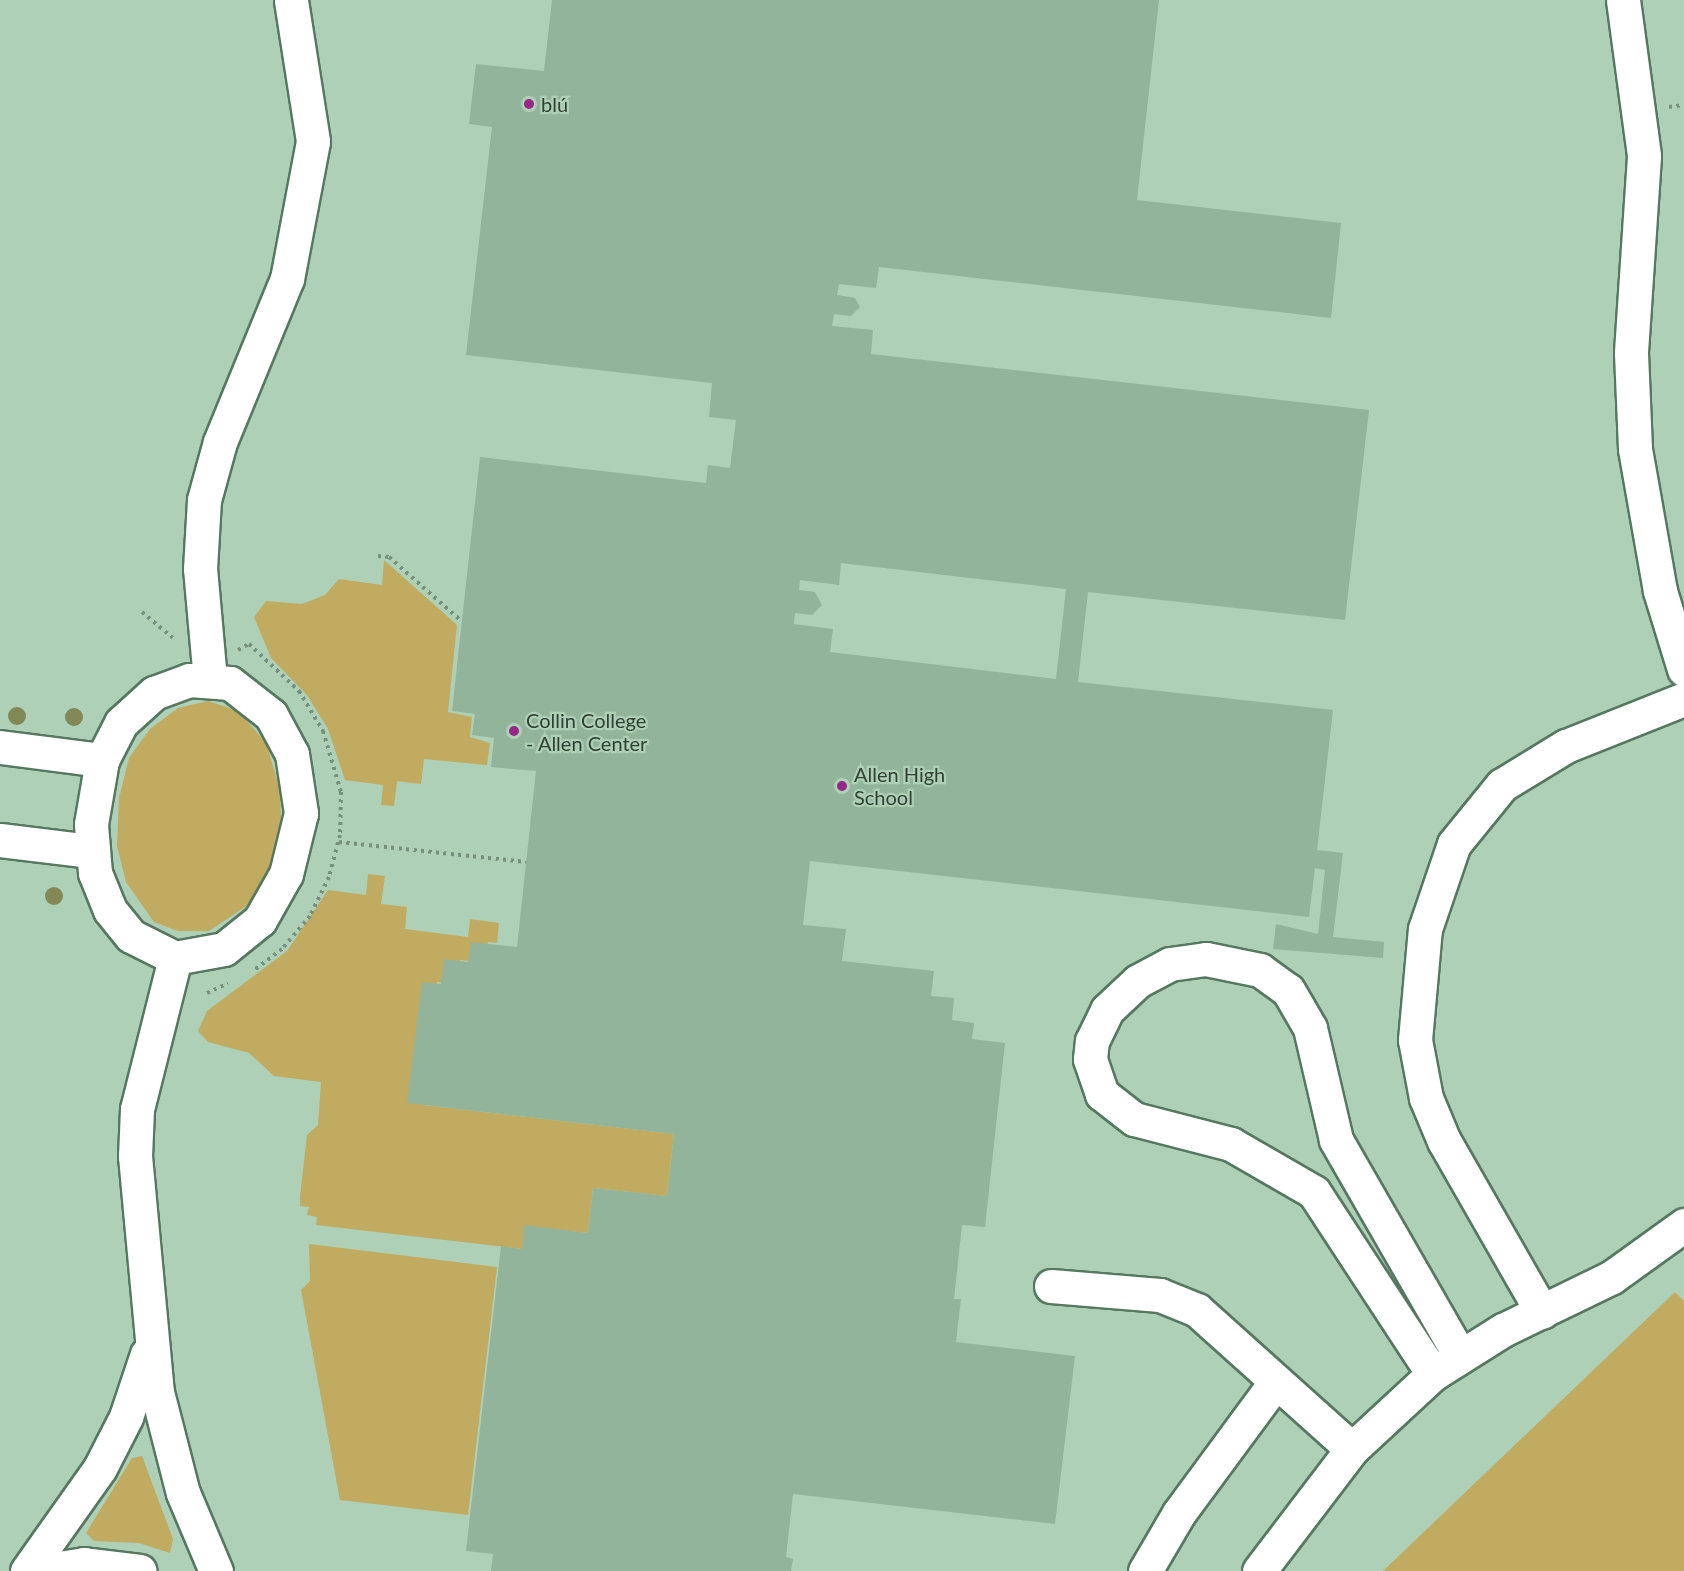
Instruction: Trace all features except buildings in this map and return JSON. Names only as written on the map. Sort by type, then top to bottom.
[{"type":"lane","points":[[210,680],[200,569],[204,500],[220,442],[287,279],[313,141],[291,0]]},
{"type":"lane","points":[[1623,0],[1644,156],[1631,353],[1635,449],[1651,551],[1684,669]]},
{"type":"lane","points":[[210,680],[244,690],[282,732],[297,774],[298,835],[279,891],[260,920],[224,949],[175,958],[145,946],[119,923],[101,895],[91,851],[102,760],[121,723],[154,693],[180,682],[210,680]]},
{"type":"lane","points":[[1542,1312],[1444,1141],[1426,1098],[1415,1040],[1425,929],[1455,844],[1502,785],[1558,750],[1684,699]]},
{"type":"lane","points":[[0,747],[102,760]]},
{"type":"lane","points":[[0,840],[91,851]]},
{"type":"lane","points":[[175,958],[135,1133],[151,1333],[168,1443],[216,1571]]},
{"type":"lane","points":[[1433,1374],[1314,1192],[1231,1144],[1134,1119],[1102,1094],[1090,1059],[1092,1041],[1107,1010],[1138,981],[1170,964],[1206,959],[1260,970],[1288,990],[1310,1028],[1336,1140],[1460,1356]]},
{"type":"lane","points":[[1259,1571],[1352,1449],[1433,1374],[1460,1356],[1641,1260],[1684,1225]]},
{"type":"lane","points":[[1051,1286],[1178,1302],[1218,1328],[1275,1383],[1352,1449]]},
{"type":"lane","points":[[27,1571],[115,1440],[144,1367],[151,1333]]},
{"type":"lane","points":[[1145,1571],[1179,1513],[1275,1383]]},
{"type":"lane","points":[[40,1571],[84,1564],[140,1571]]},
{"type":"path","points":[[1668,107],[1684,105]]},
{"type":"path","points":[[378,556],[389,556],[459,619]]},
{"type":"path","points":[[339,842],[526,862]]},
{"type":"shaded area","points":[[384,560],[457,625],[448,712],[472,717],[470,737],[490,743],[487,765],[424,759],[421,784],[397,781],[394,806],[381,805],[383,785],[345,780],[328,729],[307,695],[271,658],[254,617],[266,601],[302,604],[325,595],[339,579],[382,585]]},
{"type":"shaded area","points":[[208,701],[238,711],[266,743],[280,789],[281,820],[269,869],[248,905],[209,931],[178,931],[154,922],[126,882],[117,846],[119,798],[129,758],[150,729],[178,708]]},
{"type":"shaded area","points":[[368,874],[385,876],[381,904],[407,907],[405,929],[468,937],[470,919],[499,923],[497,943],[488,942],[485,963],[460,960],[457,984],[437,982],[423,1105],[674,1134],[667,1196],[593,1188],[588,1233],[525,1226],[522,1249],[316,1225],[317,1217],[307,1215],[309,1207],[300,1206],[300,1196],[307,1135],[318,1125],[321,1082],[274,1076],[249,1053],[208,1042],[198,1031],[207,1011],[287,951],[328,890],[366,895]]},
{"type":"shaded area","points":[[309,1244],[497,1267],[468,1515],[340,1500],[301,1290],[310,1281]]},
{"type":"shaded area","points":[[1675,1292],[1684,1301],[1684,1571],[1383,1571]]},
{"type":"shaded area","points":[[142,1456],[173,1539],[170,1553],[139,1543],[94,1541],[86,1533],[132,1458]]},
{"type":"place","name":"blú","points":[[529,104]]},
{"type":"place","name":"Collin College - Allen Center","points":[[514,731]]},
{"type":"place","name":"Allen High School","points":[[842,786]]}]
